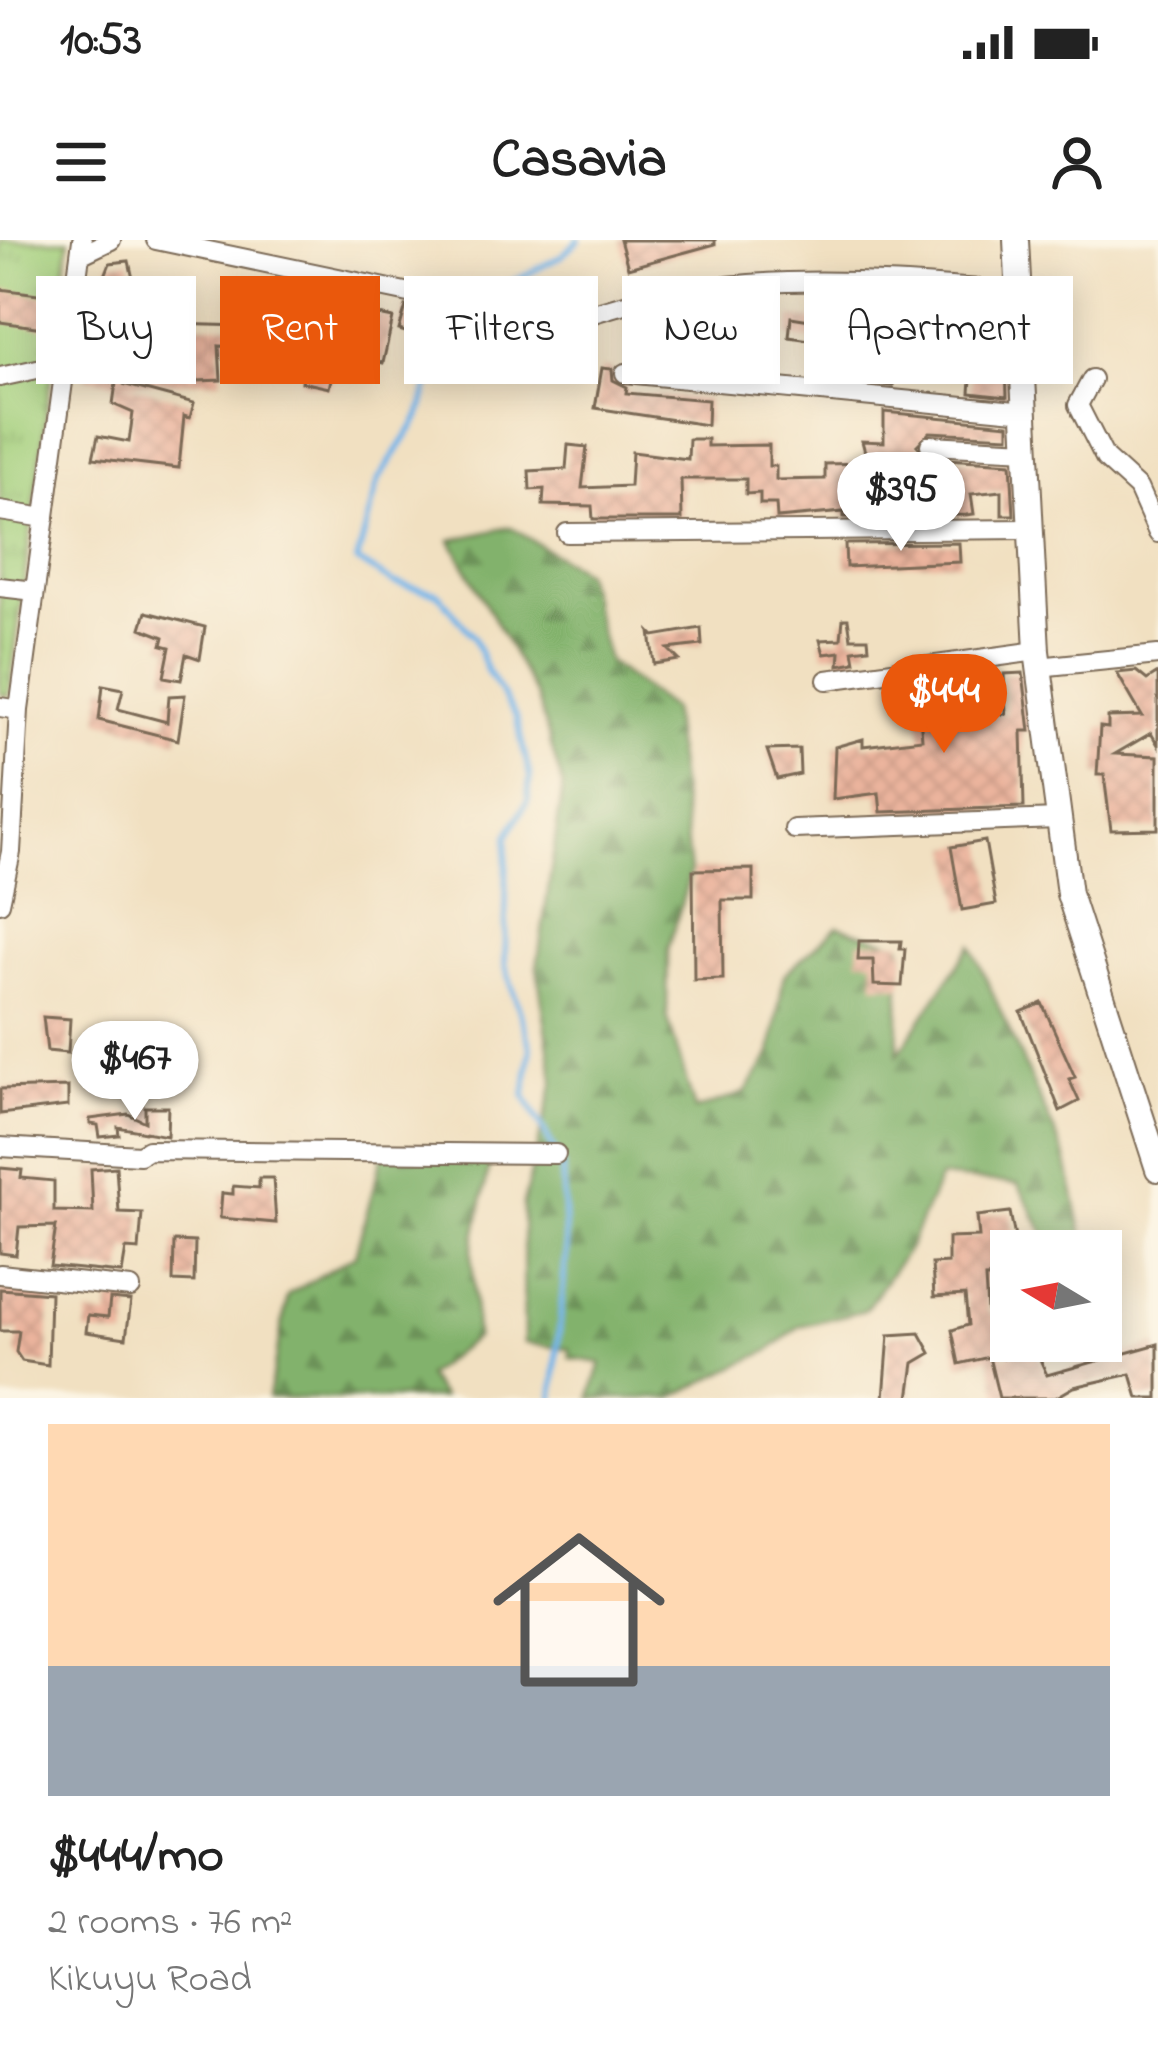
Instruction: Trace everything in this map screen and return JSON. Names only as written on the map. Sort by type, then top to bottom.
[{"type":"main road","points":[[1016,240],[1017,276]]},
{"type":"main road","points":[[1024,384],[1037,659],[1069,894],[1158,1169]]},
{"type":"street","points":[[81,248],[111,240]]},
{"type":"street","points":[[156,240],[548,322],[570,321],[715,285],[804,279]]},
{"type":"street","points":[[0,377],[36,369]]},
{"type":"street","points":[[1092,379],[1078,405],[1105,458],[1138,488],[1158,533]]},
{"type":"street","points":[[0,903],[11,852],[10,709],[35,591],[62,384]]},
{"type":"street","points":[[738,384],[1026,412]]},
{"type":"street","points":[[930,445],[1028,450]]},
{"type":"street","points":[[0,511],[45,518]]},
{"type":"street","points":[[567,533],[1030,529]]},
{"type":"street","points":[[0,586],[35,591]]},
{"type":"street","points":[[826,680],[1037,659],[1158,656]]},
{"type":"street","points":[[794,829],[1058,819]]},
{"type":"street","points":[[0,1147],[140,1154],[148,1150],[556,1154]]},
{"type":"street","points":[[0,1274],[131,1288]]},
{"type":"green space","points":[[0,240],[69,240],[64,276],[36,276],[36,384],[50,384],[9,696],[0,694]]},
{"type":"green space","points":[[510,527],[584,572],[608,662],[671,709],[690,873],[668,950],[667,1016],[695,1110],[745,1093],[771,1054],[784,975],[838,926],[901,945],[898,1054],[971,945],[1066,1158],[1082,1230],[1043,1230],[1018,1184],[940,1177],[909,1247],[865,1310],[800,1326],[770,1350],[671,1398],[590,1398],[601,1363],[570,1358],[570,1349],[524,1343],[523,1204],[554,1081],[537,968],[563,786],[537,698],[451,540]]},
{"type":"green space","points":[[385,1146],[491,1157],[472,1252],[476,1337],[426,1376],[442,1398],[268,1398],[288,1295],[355,1255]]},
{"type":"building","points":[[620,240],[715,240],[715,244],[628,268]]},
{"type":"building","points":[[129,261],[132,276],[105,276],[110,263]]},
{"type":"building","points":[[0,289],[36,294],[36,327],[0,322]]},
{"type":"building","points":[[380,315],[393,318],[380,362]]},
{"type":"building","points":[[791,317],[804,319],[804,339],[789,337]]},
{"type":"building","points":[[196,325],[220,325],[220,380],[196,381]]},
{"type":"building","points":[[602,368],[612,369],[613,380],[627,387],[626,393],[708,400],[707,425],[595,408]]},
{"type":"building","points":[[116,384],[194,403],[190,418],[184,416],[179,468],[93,458],[98,436],[129,442],[133,413],[113,404]]},
{"type":"building","points":[[971,384],[1007,384],[1007,397],[970,393]]},
{"type":"building","points":[[884,412],[1009,424],[1009,436],[930,432],[917,445],[929,458],[1011,463],[1014,515],[1002,515],[1002,491],[971,494],[974,514],[966,515],[844,517],[844,512],[777,518],[776,504],[760,504],[760,493],[746,494],[746,479],[681,479],[682,519],[593,519],[592,506],[543,505],[544,489],[530,490],[529,471],[566,469],[568,445],[587,447],[582,488],[630,486],[632,452],[688,459],[689,439],[707,439],[707,446],[769,445],[769,466],[776,466],[776,480],[825,479],[825,464],[868,463],[862,441],[884,442]]},
{"type":"building","points":[[959,543],[960,562],[846,567],[845,544]]},
{"type":"building","points":[[146,612],[205,627],[200,659],[186,654],[181,680],[164,677],[170,647],[162,645],[164,637],[141,628]]},
{"type":"building","points":[[843,619],[848,619],[851,638],[868,638],[869,648],[853,650],[855,662],[839,665],[840,652],[824,654],[820,640],[841,639]]},
{"type":"building","points":[[701,628],[702,645],[668,649],[679,660],[654,664],[650,632],[654,636]]},
{"type":"building","points":[[1136,671],[1147,680],[1158,673],[1158,745],[1151,733],[1115,754],[1158,756],[1158,829],[1111,830],[1104,775],[1097,775],[1100,727],[1108,728],[1108,717],[1142,716],[1117,673]]},
{"type":"building","points":[[1023,673],[1030,731],[1022,731],[1024,807],[881,812],[879,793],[833,799],[835,747],[863,739],[863,746],[922,739],[917,681],[963,676],[967,716],[1006,714],[1004,674]]},
{"type":"building","points":[[103,685],[123,689],[118,709],[167,722],[169,696],[185,695],[178,740],[99,720]]},
{"type":"building","points":[[799,749],[800,774],[777,779],[767,750]]},
{"type":"building","points":[[985,841],[996,904],[962,910],[951,847]]},
{"type":"building","points":[[753,869],[753,900],[722,900],[723,979],[694,980],[693,870]]},
{"type":"building","points":[[859,941],[901,941],[900,949],[905,949],[902,986],[874,985],[873,960],[858,960]]},
{"type":"building","points":[[1042,1003],[1075,1077],[1069,1079],[1079,1101],[1060,1111],[1021,1012]]},
{"type":"building","points":[[43,1017],[70,1019],[68,1053],[47,1051]]},
{"type":"building","points":[[68,1087],[68,1106],[0,1114],[0,1089]]},
{"type":"building","points":[[145,1107],[168,1107],[167,1136],[118,1127],[119,1135],[100,1137],[98,1125],[90,1124],[90,1119],[128,1114],[145,1122]]},
{"type":"building","points":[[116,1167],[119,1212],[142,1213],[139,1250],[126,1249],[122,1273],[50,1266],[56,1226],[19,1227],[16,1255],[0,1253],[0,1168],[22,1170],[21,1178],[54,1181],[54,1211],[93,1212],[91,1169]]},
{"type":"building","points":[[259,1178],[273,1178],[276,1223],[220,1218],[222,1193],[233,1194],[233,1186],[259,1188]]},
{"type":"building","points":[[1010,1212],[1014,1230],[990,1230],[990,1278],[985,1278],[990,1361],[989,1357],[959,1364],[952,1330],[968,1325],[965,1295],[934,1297],[932,1264],[948,1263],[948,1238],[979,1237],[977,1216]]},
{"type":"building","points":[[174,1241],[195,1242],[194,1282],[173,1281]]},
{"type":"building","points":[[0,1289],[50,1293],[48,1365],[22,1361],[16,1352],[19,1331],[0,1331]]},
{"type":"building","points":[[110,1299],[131,1301],[126,1338],[86,1332],[88,1315],[108,1317]]},
{"type":"building","points":[[920,1333],[931,1353],[914,1363],[909,1398],[884,1398],[889,1335]]},
{"type":"building","points":[[1158,1344],[1158,1398],[1138,1398],[1131,1374],[1074,1387],[1055,1398],[999,1398],[990,1362],[1041,1362],[1047,1375],[1094,1362],[1122,1362],[1122,1354]]},
{"type":"waterway","points":[[553,1398],[566,1256],[562,1165],[525,1096],[531,1047],[505,964],[507,837],[528,800],[530,777],[516,717],[487,671],[474,638],[438,593],[394,583],[357,561],[379,479],[420,416],[428,387],[482,329],[512,282],[560,257],[579,240]]}]
